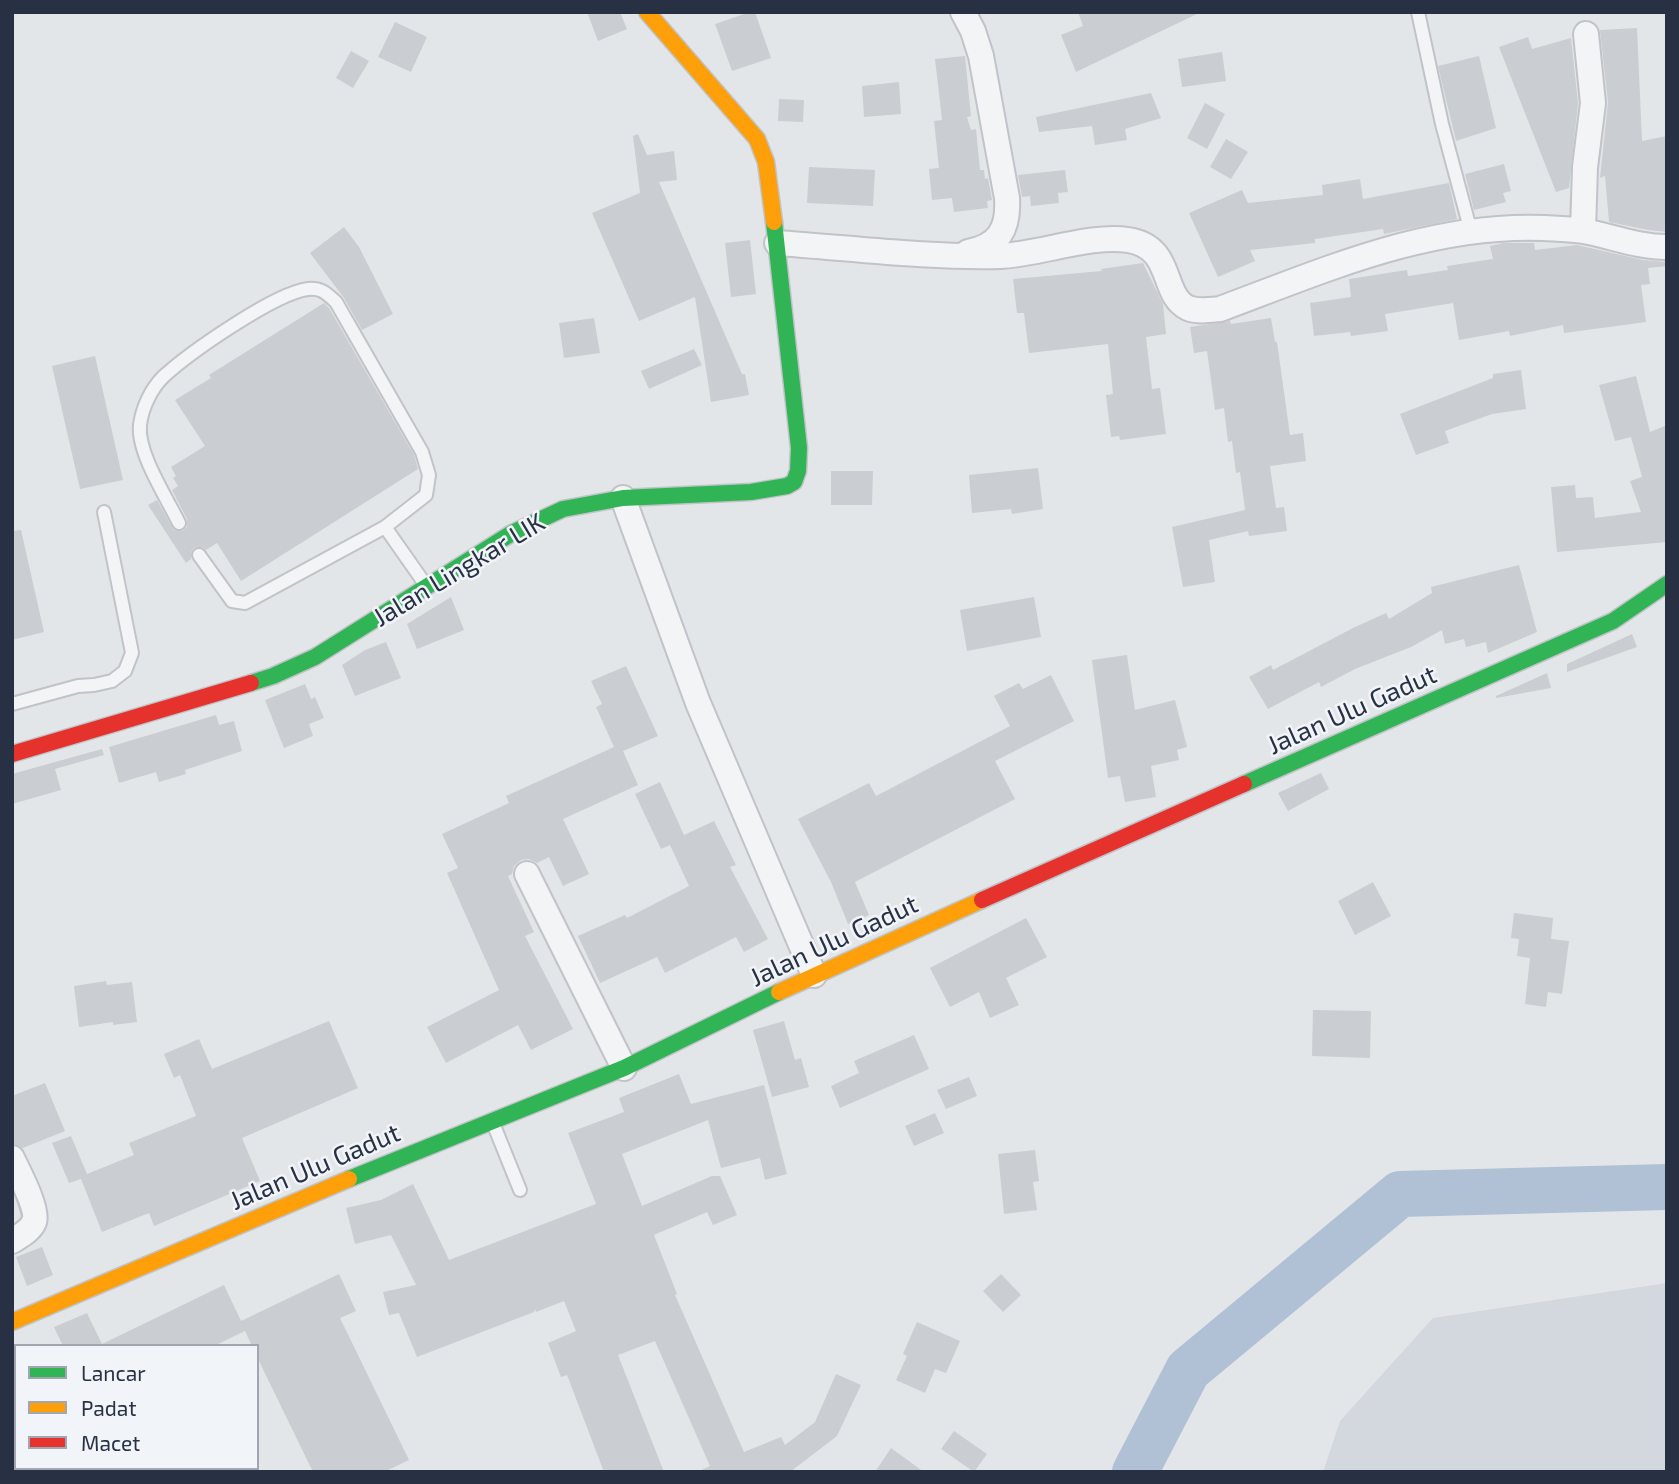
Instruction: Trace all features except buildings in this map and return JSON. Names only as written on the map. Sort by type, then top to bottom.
[{"type":"street","points":[[647,12],[757,139],[766,162],[777,243],[1005,256],[1110,239],[1130,240],[1150,248],[1162,261],[1175,296],[1187,307],[1202,311],[1220,309],[1366,254],[1403,244],[1471,232],[1511,228],[1583,231],[1631,244],[1667,247]]},
{"type":"street","points":[[953,255],[990,244],[1002,232],[1008,218],[1007,198],[981,55],[974,31],[963,12]]},
{"type":"street","points":[[1583,231],[1585,167],[1593,103],[1586,34]]},
{"type":"street","name":"Jalan Lingkar LIK","points":[[12,754],[273,676],[315,657],[512,533],[563,509],[623,498],[751,492],[787,486],[794,482],[798,471],[799,447],[777,243]]},
{"type":"street","points":[[623,498],[698,702],[814,975]]},
{"type":"street","name":"Jalan Ulu Gadut","points":[[12,1322],[492,1120],[624,1068],[814,975],[1613,621],[1667,584]]},
{"type":"street","points":[[527,874],[624,1068]]},
{"type":"street","points":[[12,1158],[35,1211],[35,1221],[27,1231],[12,1241]]},
{"type":"lane","points":[[1418,12],[1439,113],[1471,232]]},
{"type":"lane","points":[[179,523],[143,450],[140,427],[145,404],[161,379],[208,342],[266,306],[291,294],[309,288],[322,289],[336,302],[422,452],[429,475],[426,495],[385,527],[246,603],[232,601],[199,555]]},
{"type":"lane","points":[[12,704],[78,686],[112,681],[125,671],[132,653],[104,512]]},
{"type":"lane","points":[[385,527],[427,587]]},
{"type":"lane","points":[[492,1120],[520,1190]]},
{"type":"shaded area","points":[[1667,1283],[1667,1472],[1323,1472],[1340,1421],[1433,1318]]},
{"type":"waterway","points":[[1135,1472],[1188,1370],[1400,1194],[1667,1187]]},
{"type":"traffic: fast","points":[[251,683],[315,657],[512,533],[563,509],[623,498],[751,492],[787,486],[794,482],[798,471],[799,448],[774,222]]},
{"type":"traffic: fast","points":[[1244,784],[1613,621],[1667,584]]},
{"type":"traffic: fast","points":[[349,1179],[624,1068],[779,992]]},
{"type":"traffic: slow","points":[[647,12],[757,139],[766,162],[774,222]]},
{"type":"traffic: slow","points":[[779,992],[982,900]]},
{"type":"traffic: slow","points":[[12,1322],[349,1179]]},
{"type":"traffic: jam","points":[[12,754],[251,683]]},
{"type":"traffic: jam","points":[[982,900],[1244,784]]}]
